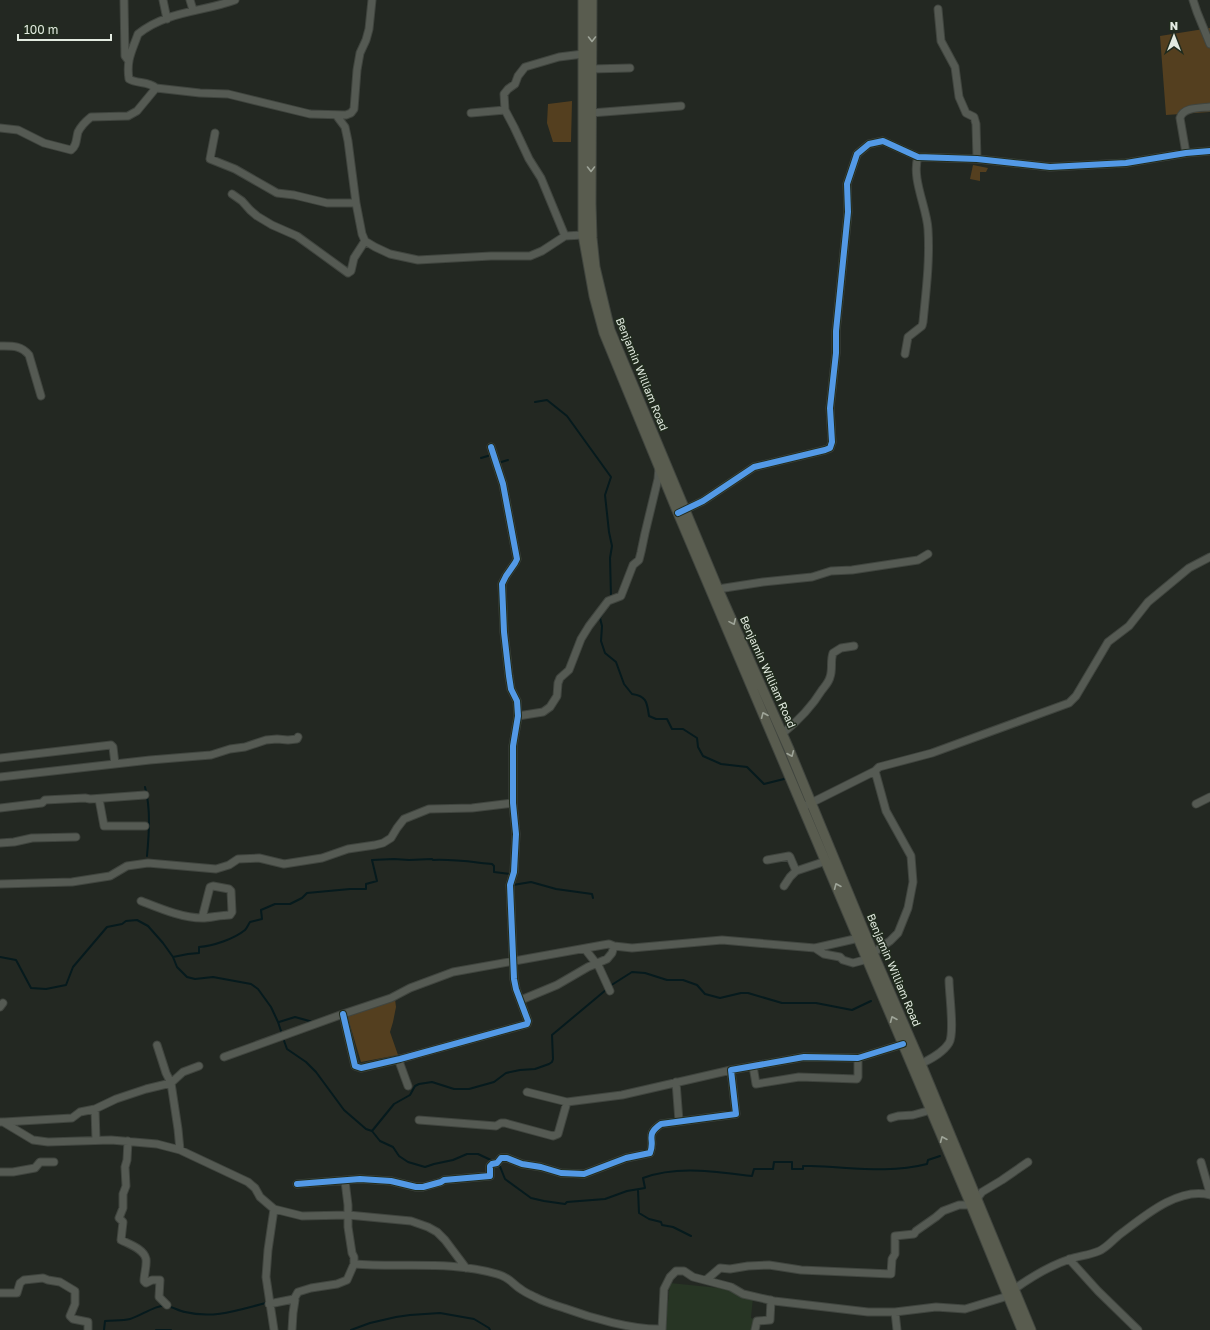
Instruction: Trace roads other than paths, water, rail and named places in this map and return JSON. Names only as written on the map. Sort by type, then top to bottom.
[{"type":"main road","name":"Benjamin William Road","points":[[584,0],[583,235],[594,296],[604,333],[659,466],[718,589],[782,734],[826,861],[859,938],[870,956],[921,1064],[1011,1293],[1022,1330]]},
{"type":"main road","name":"Benjamin William Road","points":[[592,0],[592,238],[595,267],[610,330],[681,511],[870,956],[903,1044],[931,1110],[974,1202]]},
{"type":"main road","name":"Benjamin William Road","points":[[1011,1293],[1031,1330]]},
{"type":"street","points":[[124,0],[125,56],[128,60]]},
{"type":"street","points":[[163,0],[167,19]]},
{"type":"street","points":[[190,0],[193,10]]},
{"type":"street","points":[[235,0],[225,4],[205,4],[193,10],[159,21],[138,34],[128,60],[130,80],[148,83],[156,88],[200,93],[228,94],[310,114],[346,115],[354,110],[357,70],[360,53],[369,29],[372,0]]},
{"type":"street","points":[[1194,0],[1197,12],[1210,44]]},
{"type":"street","points":[[938,9],[941,41],[955,67],[959,97],[966,113],[974,117],[976,124],[977,159]]},
{"type":"street","points":[[565,236],[541,178],[529,159],[505,110],[504,94],[515,84],[518,76],[525,67],[559,57],[583,54]]},
{"type":"street","points":[[591,69],[630,68]]},
{"type":"street","points":[[0,128],[18,130],[44,143],[70,150],[75,146],[78,132],[82,126],[92,117],[128,116],[137,111],[156,88]]},
{"type":"street","points":[[591,113],[681,106]]},
{"type":"street","points":[[1186,153],[1180,118],[1181,113],[1184,110],[1210,107]]},
{"type":"street","points":[[471,113],[505,110]]},
{"type":"street","points":[[336,115],[345,127],[362,234],[365,241],[375,248],[390,254],[418,260],[491,256],[530,256],[542,251],[565,236],[583,235]]},
{"type":"street","points":[[215,133],[210,159],[235,169],[276,193],[294,195],[328,203],[356,203]]},
{"type":"street","points":[[681,511],[703,501],[754,467],[830,448],[832,442],[830,408],[848,212],[847,184],[857,154],[869,144],[883,141],[918,157],[977,159],[1050,167],[1126,163],[1186,153],[1210,151]]},
{"type":"street","points":[[905,354],[908,337],[922,326],[928,281],[929,261],[927,216],[917,177],[916,163],[918,157]]},
{"type":"street","points":[[232,194],[242,201],[257,216],[272,225],[297,236],[348,273],[351,272],[354,258],[365,241]]},
{"type":"street","points":[[0,346],[17,346],[29,355],[41,396]]},
{"type":"street","points":[[343,1014],[355,1066],[361,1068],[400,1059],[527,1024],[528,1021],[516,989],[513,961],[510,885],[514,872],[516,834],[513,803],[513,746],[518,716],[517,701],[511,689],[509,676],[504,632],[502,584],[516,563],[517,559],[503,484],[491,447]]},
{"type":"street","points":[[518,716],[543,712],[550,707],[557,696],[560,678],[569,670],[580,639],[588,626],[610,601],[621,596],[633,565],[639,560],[658,479],[659,466]]},
{"type":"street","points":[[718,589],[763,582],[812,577],[831,571],[852,570],[918,560],[928,554]]},
{"type":"street","points":[[807,805],[875,771],[879,767],[932,753],[1069,703],[1076,696],[1108,642],[1129,626],[1148,602],[1189,568],[1210,557]]},
{"type":"street","points":[[782,734],[813,705],[830,678],[832,671],[831,659],[833,653],[842,648],[854,646]]},
{"type":"street","points":[[0,777],[211,755],[230,749],[245,747],[266,740],[288,740],[296,739],[298,737]]},
{"type":"street","points":[[0,758],[111,745],[113,747],[115,764]]},
{"type":"street","points":[[815,948],[824,954],[840,957],[843,960],[853,963],[870,956],[890,942],[898,933],[908,908],[913,882],[911,856],[886,811],[875,771]]},
{"type":"street","points":[[0,808],[42,802],[45,800],[145,796]]},
{"type":"street","points":[[1196,804],[1210,797]]},
{"type":"street","points":[[99,798],[104,826],[145,826]]},
{"type":"street","points":[[0,884],[72,882],[110,876],[127,866],[148,863],[216,869],[229,865],[238,859],[259,858],[284,864],[292,863],[322,858],[348,849],[383,843],[391,838],[404,819],[429,809],[472,808],[513,803]]},
{"type":"street","points":[[0,843],[32,838],[76,837]]},
{"type":"street","points":[[767,860],[789,856],[796,871]]},
{"type":"street","points":[[784,886],[796,871],[826,861]]},
{"type":"street","points":[[141,901],[167,911],[202,918],[231,914],[231,892],[229,889],[213,886],[210,887],[202,918]]},
{"type":"street","points":[[224,1057],[391,998],[410,988],[453,972],[609,944],[614,946],[640,947],[722,940],[815,948],[859,938]]},
{"type":"street","points":[[521,1000],[557,985],[596,963],[607,959],[612,953],[614,946]]},
{"type":"street","points":[[584,949],[599,967],[605,984],[610,991]]},
{"type":"street","points":[[921,1064],[940,1053],[949,1043],[951,1034],[949,980]]},
{"type":"street","points":[[528,1092],[568,1102],[622,1095],[731,1070],[804,1057],[858,1058],[903,1044]]},
{"type":"street","points":[[157,1045],[166,1073],[171,1083],[180,1150]]},
{"type":"street","points":[[752,1066],[756,1084],[799,1078],[857,1079],[858,1058]]},
{"type":"street","points":[[400,1059],[400,1064],[408,1086]]},
{"type":"street","points":[[2,1122],[72,1118],[80,1112],[95,1109],[116,1099],[171,1083],[183,1072],[199,1066]]},
{"type":"street","points":[[297,1184],[360,1179],[391,1181],[416,1187],[423,1187],[444,1180],[490,1176],[490,1166],[501,1158],[507,1158],[522,1164],[561,1173],[584,1174],[626,1158],[650,1153],[652,1151],[651,1134],[661,1124],[736,1114],[731,1070]]},
{"type":"street","points":[[676,1082],[679,1121]]},
{"type":"street","points":[[419,1120],[496,1126],[504,1123],[556,1136],[558,1134],[568,1102]]},
{"type":"street","points":[[95,1109],[96,1140]]},
{"type":"street","points":[[891,1118],[913,1115],[931,1110]]},
{"type":"street","points":[[2,1122],[33,1140],[48,1142],[96,1140],[128,1141],[156,1144],[180,1150],[248,1182],[255,1188],[260,1197],[274,1209],[302,1216],[348,1215],[411,1221],[437,1232],[445,1240],[466,1268]]},
{"type":"street","points":[[128,1141],[128,1160],[125,1167],[126,1186],[123,1194],[123,1208],[119,1218],[123,1222],[121,1240],[139,1249],[144,1254],[146,1259],[144,1281],[146,1283],[152,1280],[160,1280],[159,1297],[167,1305]]},
{"type":"street","points":[[0,1172],[13,1172],[35,1168],[40,1162],[54,1162]]},
{"type":"street","points":[[706,1280],[720,1268],[730,1269],[769,1265],[801,1270],[891,1274],[892,1259],[895,1254],[895,1236],[914,1234],[943,1211],[959,1205],[974,1202],[982,1192],[1028,1162]]},
{"type":"street","points":[[354,1264],[444,1265],[496,1274],[508,1278],[522,1290],[537,1298],[576,1312],[629,1327],[644,1329],[662,1330],[664,1289],[670,1277],[676,1271],[684,1271],[693,1277],[731,1287],[743,1294],[771,1300],[868,1312],[895,1312],[936,1307],[965,1309],[1011,1293],[1037,1273],[1069,1259],[1100,1251],[1152,1210],[1179,1197],[1192,1194],[1210,1194],[1201,1162]]},
{"type":"street","points":[[292,1330],[294,1299],[298,1292],[311,1288],[337,1284],[347,1280],[354,1264],[348,1227],[348,1205],[345,1181]]},
{"type":"street","points":[[274,1209],[266,1276],[274,1330]]},
{"type":"street","points":[[1069,1259],[1098,1291],[1138,1330]]},
{"type":"street","points":[[0,1293],[17,1293],[20,1283],[24,1280],[43,1278],[60,1282],[64,1286],[75,1290],[75,1304],[70,1316],[73,1319],[88,1322],[88,1330]]},
{"type":"street","points":[[269,1304],[294,1299]]},
{"type":"street","points":[[755,1330],[757,1321],[770,1320],[771,1300]]},
{"type":"street","points":[[895,1312],[897,1330]]},
{"type":"waterway","points":[[535,402],[547,400],[567,416],[611,477],[605,495],[612,546],[610,558],[611,597]]},
{"type":"waterway","points":[[481,458],[491,455]]},
{"type":"waterway","points":[[498,463],[508,460]]},
{"type":"waterway","points":[[603,613],[600,618],[602,626],[601,641],[605,653],[616,662],[624,684],[632,694],[643,698],[648,707],[649,716],[656,719],[667,719],[672,729],[683,729],[697,738],[698,747],[703,756],[721,764],[747,767],[764,784],[784,779]]},
{"type":"waterway","points":[[145,787],[149,813],[147,856]]},
{"type":"waterway","points":[[173,957],[199,953],[199,947],[217,944],[235,936],[245,930],[250,922],[262,919],[261,910],[275,904],[290,904],[302,898],[307,893],[366,889],[366,884],[377,881],[372,860],[432,859],[492,864],[494,866],[494,872],[511,874]]},
{"type":"waterway","points":[[513,885],[531,882],[556,889],[592,894],[593,898]]},
{"type":"waterway","points":[[0,957],[16,960],[31,988],[46,989],[66,985],[73,967],[107,927],[122,924],[126,921],[137,920],[148,926],[163,943],[173,957],[177,967],[187,977],[195,979],[213,977],[251,984],[258,989],[271,1007],[282,1034]]},
{"type":"waterway","points":[[610,986],[632,972],[645,973],[667,980],[683,980],[697,985],[705,994],[720,998],[741,993],[748,993],[782,1003],[816,1003],[852,1010],[871,1001]]},
{"type":"waterway","points":[[372,1131],[394,1104],[410,1095],[415,1086],[419,1084],[432,1082],[454,1089],[469,1089],[494,1082],[506,1073],[535,1069],[549,1064],[553,1059],[552,1035],[607,989]]},
{"type":"waterway","points":[[279,1022],[295,1017],[313,1022]]},
{"type":"waterway","points":[[283,1038],[287,1049],[306,1062],[316,1072],[344,1110],[366,1129],[372,1131],[380,1141],[393,1147],[399,1156],[408,1162],[425,1167],[453,1160],[467,1154],[478,1154],[493,1161]]},
{"type":"waterway","points":[[499,1164],[505,1179],[531,1198],[565,1204],[567,1202],[605,1199],[627,1191],[645,1188],[643,1178],[670,1172],[697,1171],[752,1176],[754,1169],[773,1169],[774,1162],[792,1162],[792,1169],[803,1169],[803,1166],[898,1169],[927,1164],[928,1160],[940,1156]]},
{"type":"waterway","points":[[638,1190],[639,1213],[649,1219],[661,1222],[662,1225],[673,1227],[691,1236]]},
{"type":"waterway","points":[[104,1330],[105,1321],[130,1319],[153,1308],[163,1306],[180,1311],[206,1315],[226,1313],[266,1303]]},
{"type":"waterway","points":[[351,1330],[370,1323],[396,1317],[440,1313],[474,1319],[490,1330]]},
{"type":"waterway","points":[[156,1330],[171,1330]]}]
